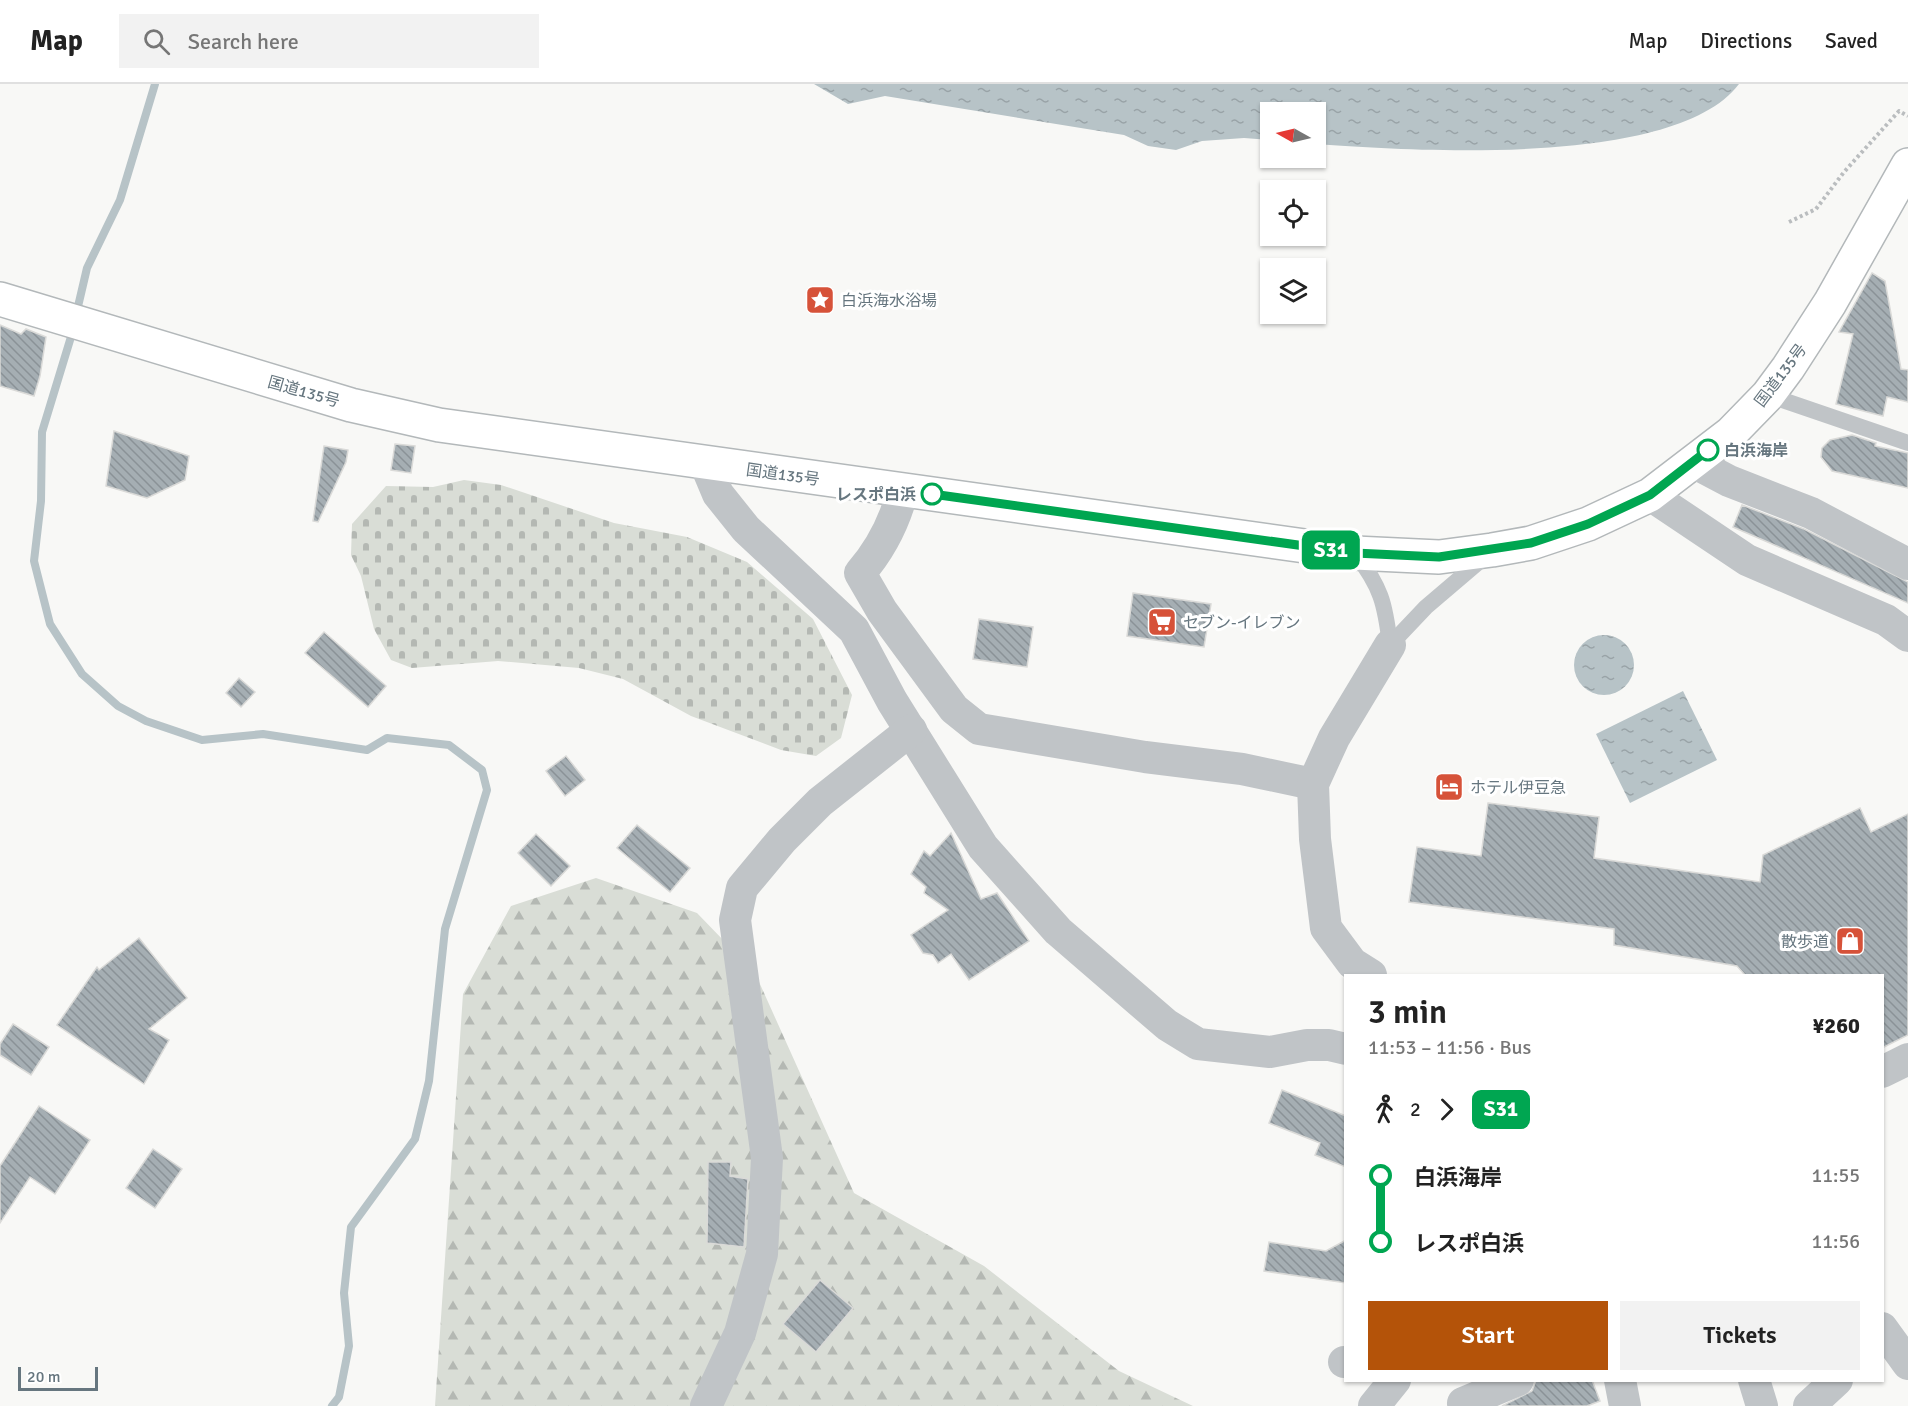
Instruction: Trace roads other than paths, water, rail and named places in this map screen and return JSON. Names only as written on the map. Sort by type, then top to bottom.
[{"type":"highway","name":"国道135号","points":[[0,299],[351,405],[439,425],[1355,553],[1439,557],[1531,543],[1588,524],[1650,495],[1731,433],[1768,395],[1830,303],[1908,165]]},
{"type":"street","points":[[1693,462],[1729,481],[1811,513],[1900,556]]},
{"type":"street","points":[[705,463],[718,494],[746,529],[854,630],[892,701],[983,847],[1020,892],[1058,931],[1167,1025],[1198,1044],[1238,1051],[1270,1052],[1307,1045],[1329,1045],[1344,1049]]},
{"type":"street","points":[[903,490],[895,519],[872,560],[860,573],[882,611],[954,709],[979,729],[1145,757],[1242,769],[1312,784]]},
{"type":"street","points":[[1650,495],[1747,560],[1886,620],[1908,636]]},
{"type":"street","points":[[1369,974],[1352,963],[1326,928],[1315,839],[1312,784],[1334,738],[1390,645]]},
{"type":"street","points":[[706,1406],[740,1333],[762,1254],[767,1158],[735,920],[742,888],[782,840],[820,802],[911,730]]},
{"type":"street","points":[[1884,1071],[1908,1059]]},
{"type":"street","points":[[1884,1335],[1908,1364]]},
{"type":"street","points":[[1374,1406],[1393,1382]]},
{"type":"street","points":[[1463,1403],[1513,1382]]},
{"type":"street","points":[[1620,1382],[1625,1406]]},
{"type":"street","points":[[1755,1382],[1762,1406]]},
{"type":"street","points":[[1809,1406],[1835,1382]]},
{"type":"lane","points":[[1768,395],[1908,442]]},
{"type":"lane","points":[[1390,645],[1426,607],[1492,550]]},
{"type":"lane","points":[[1355,553],[1375,579],[1386,606],[1390,645]]},
{"type":"water","points":[[814,84],[1739,84],[1707,111],[1660,130],[1603,142],[1540,148],[1475,150],[1326,145],[1326,102],[1260,102],[1260,139],[1202,141],[1176,150],[1148,146],[1124,135],[885,96],[848,104]]},
{"type":"water","points":[[1598,635],[1610,635],[1621,640],[1629,648],[1634,665],[1632,677],[1621,690],[1610,695],[1598,695],[1587,690],[1579,682],[1574,671],[1574,659],[1579,648],[1587,640]]},
{"type":"water","points":[[1683,691],[1717,760],[1630,803],[1596,734]]},
{"type":"waterway","points":[[76,315],[87,268],[120,200],[155,84]]},
{"type":"waterway","points":[[74,327],[42,432],[41,501],[34,561],[50,624],[82,674],[118,706],[146,721],[202,740],[263,734],[367,750],[387,738],[449,745],[482,770],[487,790],[445,929],[429,1081],[415,1139],[351,1227],[344,1293],[349,1346],[339,1397],[332,1406]]},
{"type":"place","name":"白浜海水浴場","points":[[820,300]]},
{"type":"place","name":"白浜海岸","points":[[1708,450]]},
{"type":"place","name":"レスポ白浜","points":[[932,494]]},
{"type":"place","name":"セブン-イレブン","points":[[1162,622]]},
{"type":"place","name":"ホテル伊豆急","points":[[1449,787]]},
{"type":"place","name":"散歩道","points":[[1850,941]]}]
